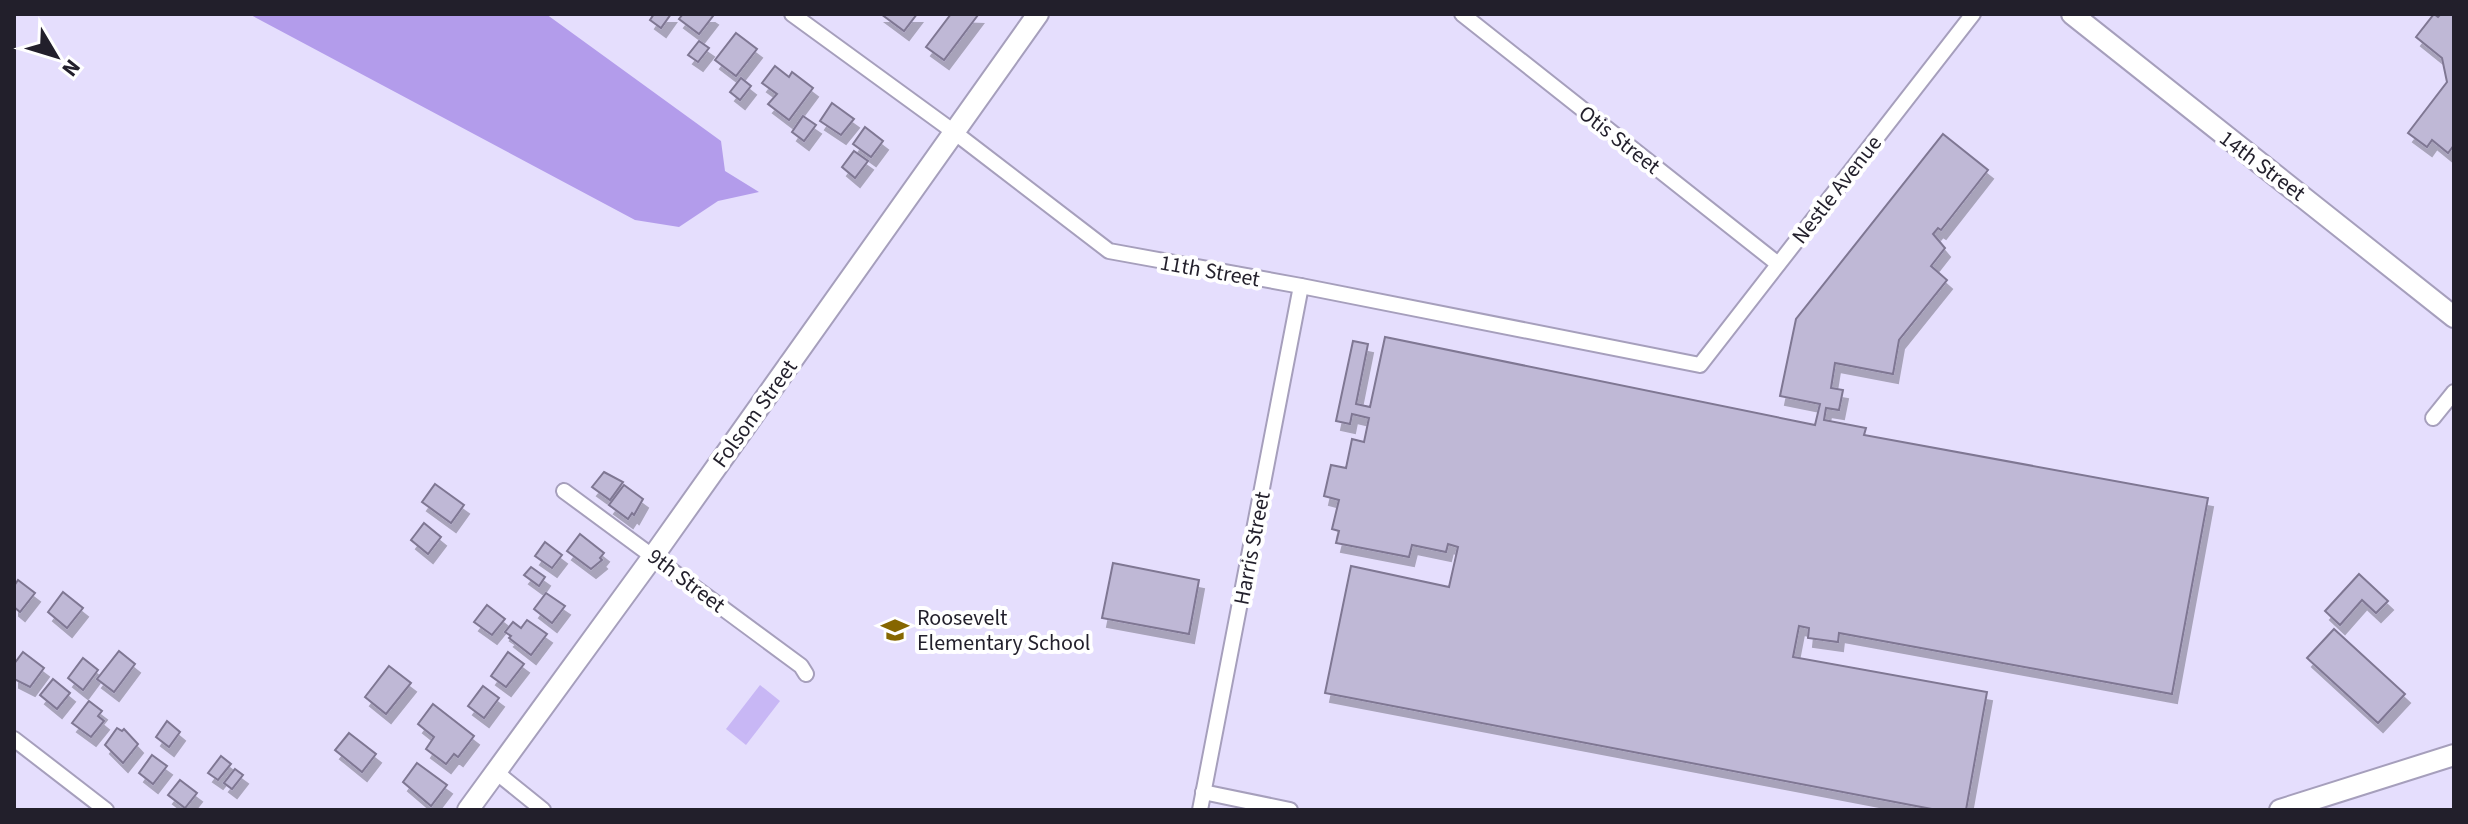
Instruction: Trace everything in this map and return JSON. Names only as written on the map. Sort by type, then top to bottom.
[{"type":"street","name":"11th Street","points":[[792,14],[954,132],[1109,251],[1700,365]]},
{"type":"street","name":"Folsom Street","points":[[468,810],[654,555],[1038,14]]},
{"type":"street","name":"Otis Street","points":[[1462,14],[1778,264]]},
{"type":"street","name":"Nestle Avenue","points":[[1700,365],[1973,14]]},
{"type":"street","name":"14th Street","points":[[2072,14],[2454,317]]},
{"type":"street","name":"Harris Street","points":[[1200,810],[1301,286]]},
{"type":"street","points":[[2433,418],[2454,392]]},
{"type":"street","name":"9th Street","points":[[564,491],[801,666],[806,674]]},
{"type":"street","points":[[14,739],[106,810]]},
{"type":"street","points":[[2280,810],[2454,755]]},
{"type":"street","points":[[496,772],[543,810]]},
{"type":"street","points":[[1203,792],[1290,810]]},
{"type":"shaded area","points":[[249,14],[546,14],[721,141],[725,171],[759,192],[718,201],[679,227],[635,220]]},
{"type":"shaded area","points":[[760,685],[780,701],[746,745],[726,729]]},
{"type":"building","points":[[654,14],[671,14],[661,28],[650,20]]},
{"type":"building","points":[[683,14],[713,16],[699,34],[679,19]]},
{"type":"building","points":[[881,14],[917,14],[904,31]]},
{"type":"building","points":[[951,14],[978,15],[944,60],[926,47]]},
{"type":"building","points":[[2434,14],[2438,17],[2454,14],[2454,145],[2448,153],[2432,140],[2427,147],[2408,133],[2447,82],[2442,58],[2416,37]]},
{"type":"building","points":[[736,33],[757,49],[736,76],[715,60]]},
{"type":"building","points":[[699,41],[709,48],[698,62],[688,55]]},
{"type":"building","points":[[775,66],[789,77],[792,72],[813,88],[789,120],[768,104],[777,94],[762,83]]},
{"type":"building","points":[[741,78],[751,86],[740,100],[730,92]]},
{"type":"building","points":[[832,103],[854,119],[841,135],[820,121]]},
{"type":"building","points":[[803,116],[816,125],[804,141],[792,132]]},
{"type":"building","points":[[865,127],[883,141],[871,157],[853,144]]},
{"type":"building","points":[[1943,134],[1988,170],[1941,230],[1938,228],[1933,234],[1945,248],[1931,266],[1947,280],[1899,340],[1893,374],[1835,363],[1831,388],[1843,390],[1839,410],[1826,408],[1824,420],[1866,428],[1864,435],[2208,498],[2172,694],[1839,633],[1838,642],[1808,638],[1809,628],[1799,626],[1793,657],[1987,692],[1966,810],[1937,810],[1325,693],[1351,566],[1449,587],[1458,547],[1448,544],[1446,552],[1412,545],[1409,557],[1336,543],[1339,531],[1332,529],[1339,500],[1324,496],[1331,465],[1346,468],[1352,439],[1364,442],[1369,418],[1352,414],[1350,424],[1336,421],[1353,341],[1368,344],[1356,404],[1370,407],[1385,337],[1815,425],[1820,404],[1780,396],[1796,319]]},
{"type":"building","points":[[854,151],[868,161],[855,178],[842,167]]},
{"type":"building","points":[[604,472],[623,482],[610,500],[592,487]]},
{"type":"building","points":[[435,484],[464,505],[451,523],[422,502]]},
{"type":"building","points":[[624,485],[643,499],[628,519],[609,505]]},
{"type":"building","points":[[424,523],[441,537],[428,554],[411,540]]},
{"type":"building","points":[[580,534],[604,553],[600,558],[602,560],[591,569],[567,551]]},
{"type":"building","points":[[545,542],[562,555],[552,568],[535,556]]},
{"type":"building","points":[[1113,563],[1199,580],[1189,634],[1102,618]]},
{"type":"building","points":[[531,567],[545,577],[539,586],[524,575]]},
{"type":"building","points":[[2359,574],[2388,601],[2376,613],[2362,600],[2340,625],[2325,611]]},
{"type":"building","points":[[18,580],[35,593],[20,612],[14,607],[14,586]]},
{"type":"building","points":[[63,592],[83,608],[67,628],[48,612]]},
{"type":"building","points":[[546,593],[565,606],[552,623],[534,609]]},
{"type":"building","points":[[487,605],[505,619],[492,635],[474,622]]},
{"type":"building","points":[[527,620],[547,634],[531,655],[505,632],[513,622],[521,628]]},
{"type":"building","points":[[2334,629],[2405,694],[2378,723],[2307,658]]},
{"type":"building","points":[[119,651],[135,664],[114,692],[97,679]]},
{"type":"building","points":[[23,652],[44,668],[30,687],[14,679],[14,664]]},
{"type":"building","points":[[508,652],[524,664],[506,687],[491,676]]},
{"type":"building","points":[[83,658],[98,670],[83,690],[68,678]]},
{"type":"building","points":[[389,666],[411,683],[386,714],[365,697]]},
{"type":"building","points":[[53,679],[70,693],[57,709],[40,695]]},
{"type":"building","points":[[483,686],[499,698],[484,718],[468,706]]},
{"type":"building","points":[[89,701],[102,711],[98,716],[104,721],[91,737],[72,723]]},
{"type":"building","points":[[433,704],[474,736],[458,757],[454,754],[446,764],[426,749],[434,737],[418,724]]},
{"type":"building","points":[[167,721],[180,732],[169,747],[156,737]]},
{"type":"building","points":[[117,728],[124,729],[138,744],[123,763],[105,745]]},
{"type":"building","points":[[349,733],[376,754],[362,772],[335,750]]},
{"type":"building","points":[[152,755],[167,766],[153,784],[139,773]]},
{"type":"building","points":[[221,756],[231,764],[218,780],[208,773]]},
{"type":"building","points":[[417,763],[447,785],[431,806],[403,782]]},
{"type":"building","points":[[235,769],[243,775],[232,789],[224,783]]},
{"type":"building","points":[[180,780],[197,793],[185,808],[168,795]]},
{"type":"place","name":"Roosevelt Elementary School","points":[[895,630]]}]
